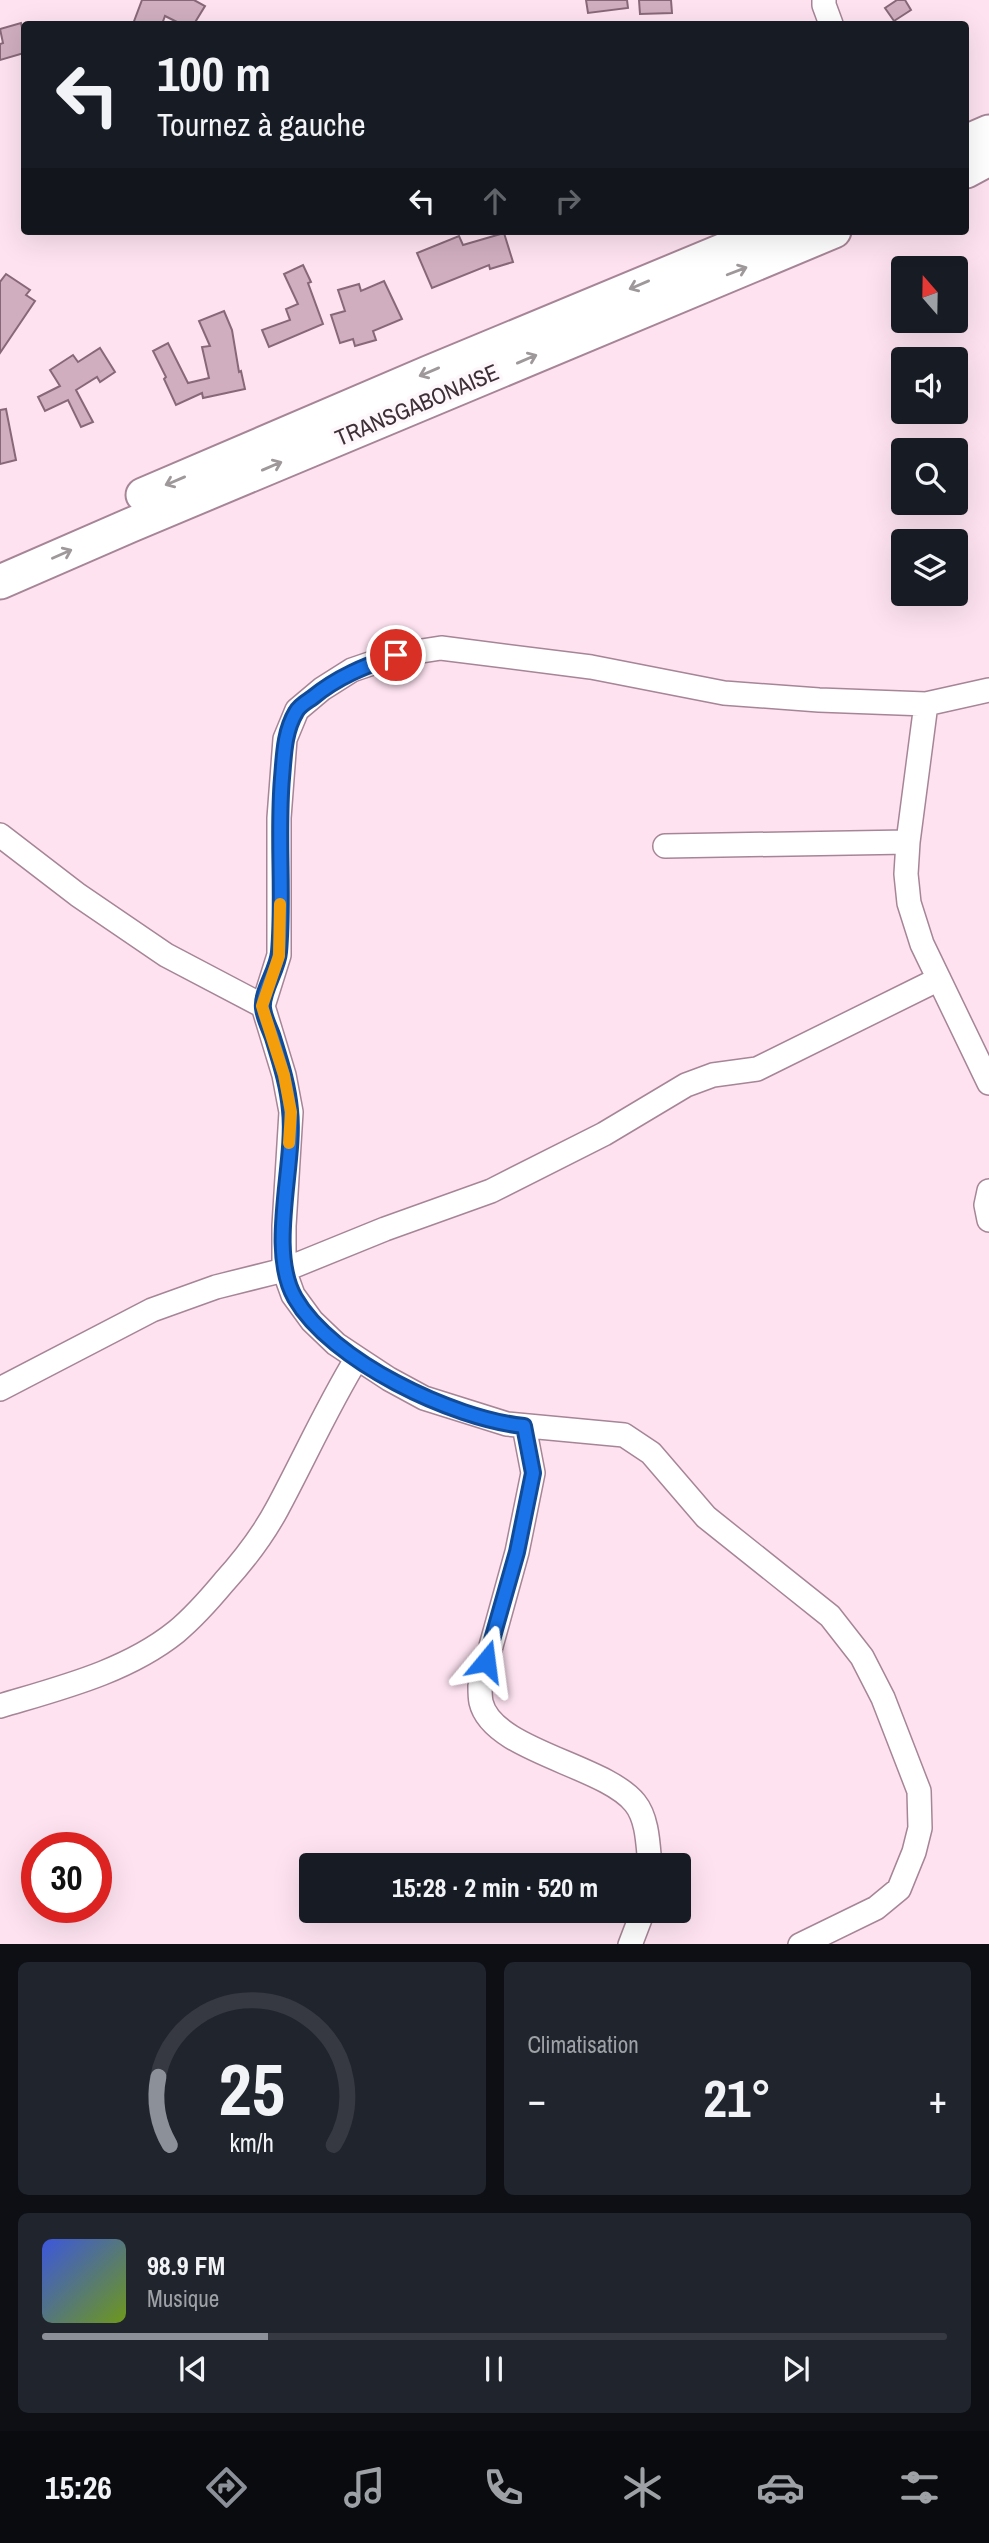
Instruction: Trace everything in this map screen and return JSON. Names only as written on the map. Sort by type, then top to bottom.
[{"type":"highway","points":[[969,141],[989,132]]},
{"type":"highway","points":[[969,169],[989,159]]},
{"type":"highway","name":"TRANSGABONAISE","points":[[0,556],[428,373],[760,235]]},
{"type":"highway","name":"TRANSGABONAISE","points":[[0,582],[824,235]]},
{"type":"street","points":[[824,0],[830,21]]},
{"type":"street","points":[[800,1944],[876,1908],[899,1889],[915,1852],[920,1828],[919,1791],[883,1698],[862,1657],[830,1616],[706,1517],[651,1453],[624,1435],[506,1424],[424,1398],[389,1380],[336,1344],[312,1321],[293,1295],[284,1270],[291,1112],[284,1075],[262,1006],[279,956],[279,818],[285,739],[297,710],[322,689],[352,670],[396,655],[442,648],[591,667],[724,692],[819,700],[926,704],[989,690]]},
{"type":"street","points":[[926,704],[908,842],[906,874],[909,903],[922,944],[989,1083]]},
{"type":"street","points":[[0,835],[78,895],[166,955],[262,1006]]},
{"type":"street","points":[[665,846],[908,842]]},
{"type":"street","points":[[0,1388],[152,1310],[216,1287],[284,1270],[385,1229],[491,1191],[604,1134],[686,1085],[713,1075],[757,1069],[939,979]]},
{"type":"street","points":[[989,1191],[985,1205],[989,1220]]},
{"type":"street","points":[[0,1706],[108,1671],[155,1646],[196,1614],[235,1571],[276,1511],[329,1405],[357,1358]]},
{"type":"street","points":[[524,1426],[533,1473],[517,1552],[480,1686],[481,1703],[489,1717],[510,1736],[555,1759],[606,1780],[636,1804],[643,1819],[648,1853]]},
{"type":"street","points":[[631,1944],[639,1923]]},
{"type":"building","points":[[142,0],[194,0],[205,6],[196,21],[175,21],[165,16],[163,21],[134,21]]},
{"type":"building","points":[[586,0],[627,0],[628,8],[588,13]]},
{"type":"building","points":[[639,0],[671,0],[672,13],[640,14]]},
{"type":"building","points":[[897,0],[905,0],[911,10],[894,21],[885,8]]},
{"type":"building","points":[[21,23],[21,54],[0,60],[0,44],[3,43],[0,29]]},
{"type":"building","points":[[505,235],[513,262],[490,269],[489,265],[432,288],[417,253],[459,236],[463,245]]},
{"type":"building","points":[[303,265],[311,282],[308,283],[323,324],[269,347],[262,330],[290,320],[286,309],[298,304],[284,274]]},
{"type":"building","points":[[6,274],[30,290],[26,295],[35,301],[0,353],[0,282]]},
{"type":"building","points":[[384,281],[402,319],[373,331],[376,340],[355,346],[353,339],[340,343],[331,315],[345,311],[338,290],[359,284],[361,291]]},
{"type":"building","points":[[224,311],[232,330],[239,372],[241,371],[245,389],[203,398],[202,393],[176,405],[153,351],[168,343],[188,383],[209,378],[202,347],[210,346],[199,321]]},
{"type":"building","points":[[100,348],[115,372],[100,382],[97,377],[76,390],[93,422],[81,427],[68,400],[45,411],[38,397],[60,386],[50,370],[73,355],[78,362]]},
{"type":"building","points":[[6,409],[16,460],[0,464],[0,410]]},
{"type":"slow traffic","points":[[280,904],[279,956],[262,1006],[284,1075],[291,1112],[289,1143]]},
{"type":"route","points":[[396,655],[352,670],[322,689],[297,710],[285,739],[279,818],[279,956],[262,1006],[284,1075],[291,1112],[284,1270],[293,1295],[312,1321],[336,1344],[389,1380],[424,1398],[506,1424],[524,1426],[533,1473],[517,1552],[486,1661]]}]
